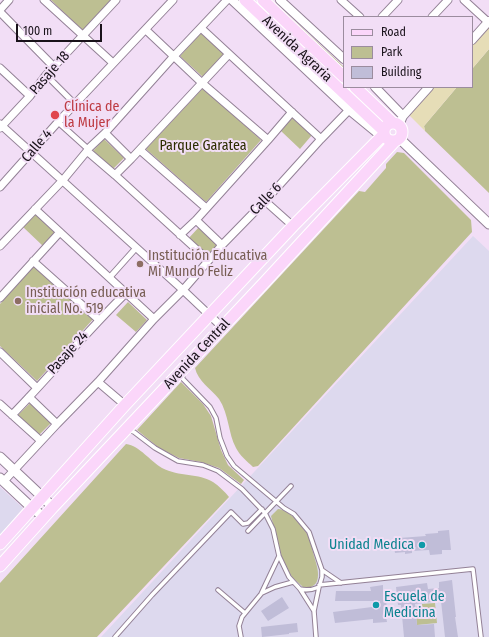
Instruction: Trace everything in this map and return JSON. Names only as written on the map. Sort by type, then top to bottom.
[{"type":"main road","name":"Avenida Agraria","points":[[245,0],[384,133]]},
{"type":"main road","name":"Avenida Agraria","points":[[263,0],[343,76]]},
{"type":"main road","points":[[356,88],[399,121],[403,134],[397,141]]},
{"type":"main road","points":[[399,121],[387,125],[384,133],[388,140],[397,141],[488,219]]},
{"type":"main road","name":"Avenida Central","points":[[0,544],[125,405],[293,226],[384,133]]},
{"type":"main road","name":"Avenida Central","points":[[0,566],[53,507],[397,141]]},
{"type":"main road","points":[[0,457],[53,507]]},
{"type":"main road","points":[[2,480],[44,517]]},
{"type":"street","points":[[9,0],[0,11],[54,67]]},
{"type":"street","points":[[44,0],[113,63]]},
{"type":"street","name":"Pasaje 18","points":[[1,126],[30,96],[46,74],[116,0]]},
{"type":"street","name":"Calle 4","points":[[0,187],[58,122],[173,0]]},
{"type":"street","points":[[0,246],[227,0]]},
{"type":"street","points":[[232,0],[350,110],[377,133],[384,133]]},
{"type":"street","points":[[280,0],[343,58]]},
{"type":"street","points":[[341,0],[359,16]]},
{"type":"street","points":[[383,16],[398,0]]},
{"type":"street","points":[[433,16],[448,0]]},
{"type":"street","points":[[464,0],[489,22],[473,39]]},
{"type":"street","points":[[201,28],[321,139]]},
{"type":"street","points":[[146,30],[202,83],[268,140]]},
{"type":"street","points":[[115,175],[229,54]]},
{"type":"street","points":[[0,68],[30,96]]},
{"type":"street","points":[[46,74],[75,104]]},
{"type":"street","points":[[375,88],[399,121],[428,88]]},
{"type":"street","name":"Calle 6","points":[[2,480],[14,470],[98,382],[154,319],[183,290],[222,244],[265,201],[321,139],[350,110]]},
{"type":"street","points":[[180,235],[196,220],[292,112]]},
{"type":"street","points":[[58,122],[208,260]]},
{"type":"street","points":[[1,126],[222,327]]},
{"type":"street","points":[[105,133],[131,159]]},
{"type":"street","points":[[140,150],[206,208]]},
{"type":"street","points":[[265,201],[293,226]]},
{"type":"street","points":[[35,209],[154,319]]},
{"type":"street","points":[[196,220],[222,244]]},
{"type":"street","points":[[0,298],[60,232]]},
{"type":"street","points":[[110,277],[136,248]]},
{"type":"street","points":[[33,261],[99,320]]},
{"type":"street","name":"Pasaje 24","points":[[12,415],[99,320],[126,293]]},
{"type":"street","points":[[0,352],[37,388]]},
{"type":"street","points":[[98,382],[125,405]]},
{"type":"street","points":[[29,398],[57,424]]},
{"type":"street","points":[[0,404],[41,441]]},
{"type":"lane","points":[[181,371],[183,379],[210,407],[216,418],[220,438],[227,456],[234,466],[276,502],[294,514],[309,532],[322,570],[322,577],[314,611],[316,637]]},
{"type":"lane","points":[[127,430],[134,432],[155,448],[178,461],[203,465],[218,471],[242,489],[265,513],[272,529],[279,556],[289,577],[300,589],[314,611]]},
{"type":"lane","points":[[248,531],[291,486]]},
{"type":"lane","points":[[115,637],[152,595],[231,512],[243,524],[248,523],[262,509]]},
{"type":"lane","points":[[240,637],[239,626],[242,617],[261,594],[279,556]]},
{"type":"lane","points":[[300,589],[312,590],[319,586],[341,583],[473,569],[481,637]]},
{"type":"lane","points":[[322,570],[341,583]]},
{"type":"lane","points":[[261,594],[274,587],[293,582]]},
{"type":"lane","points":[[218,590],[245,613]]},
{"type":"shaded area","points":[[473,236],[489,251],[489,637],[101,637]]},
{"type":"shaded area","points":[[0,487],[23,508],[0,535]]},
{"type":"green space","points":[[51,0],[112,0],[83,31]]},
{"type":"green space","points":[[265,0],[272,0],[343,66],[343,73]]},
{"type":"green space","points":[[201,33],[225,55],[204,78],[180,56]]},
{"type":"green space","points":[[489,49],[489,193],[425,131],[424,126],[456,88],[473,88],[473,68]]},
{"type":"green space","name":"Parque Garatea","points":[[203,88],[261,140],[206,202],[146,149]]},
{"type":"green space","points":[[293,117],[312,135],[300,149],[281,131]]},
{"type":"green space","points":[[104,139],[124,158],[113,169],[93,151]]},
{"type":"green space","points":[[397,152],[404,153],[471,220],[472,232],[258,466],[253,467],[238,451],[233,442],[227,417],[219,399],[202,381],[195,368],[359,191],[365,192],[386,168],[386,164]]},
{"type":"green space","points":[[36,214],[56,233],[43,246],[23,227]]},
{"type":"green space","points":[[199,227],[219,245],[208,257],[188,239]]},
{"type":"green space","points":[[35,265],[95,317],[37,381],[0,346],[0,304]]},
{"type":"green space","points":[[128,302],[147,320],[136,332],[116,315]]},
{"type":"green space","points":[[181,382],[203,404],[211,416],[221,450],[228,465],[244,480],[241,484],[219,468],[201,462],[179,458],[159,448],[137,430]]},
{"type":"green space","points":[[31,402],[52,422],[38,436],[17,416]]},
{"type":"green space","points":[[126,444],[136,448],[168,471],[202,477],[213,482],[229,497],[97,637],[0,637],[0,583]]},
{"type":"green space","points":[[278,509],[287,512],[303,527],[308,535],[318,571],[317,582],[311,587],[303,587],[292,577],[281,556],[271,516]]},
{"type":"green space","points":[[435,603],[437,623],[417,625],[415,607],[422,606],[422,604]]},
{"type":"sand","points":[[489,26],[489,49],[473,68],[473,43]]},
{"type":"sand","points":[[431,88],[456,88],[424,126],[425,131],[408,114]]},
{"type":"building","name":"Unidad Medica","points":[[449,530],[451,550],[442,550],[442,554],[430,555],[429,550],[412,551],[412,553],[405,554],[405,552],[395,553],[393,540],[399,538],[426,536],[425,534]]},
{"type":"building","points":[[452,580],[458,637],[445,637],[441,601],[415,604],[417,625],[434,624],[435,637],[404,637],[401,605],[398,605],[396,587],[427,583],[428,589],[439,588],[439,582]]},
{"type":"building","name":"Escuela de Medicina","points":[[383,585],[383,600],[386,600],[387,610],[385,610],[387,622],[373,623],[373,619],[335,623],[333,612],[380,606],[380,601],[335,601],[336,591],[371,591],[370,587]]},
{"type":"building","points":[[282,597],[289,608],[268,621],[261,611]]},
{"type":"building","points":[[297,623],[298,632],[262,637],[261,627]]},
{"type":"place","name":"Clínica de la Mujer","points":[[55,115]]},
{"type":"place","name":"Institución Educativa Mi Mundo Feliz","points":[[140,264]]},
{"type":"place","name":"Institución educativa inicial No. 519","points":[[18,301]]},
{"type":"place","name":"Unidad Medica","points":[[422,545]]},
{"type":"place","name":"Escuela de Medicina","points":[[376,605]]}]
